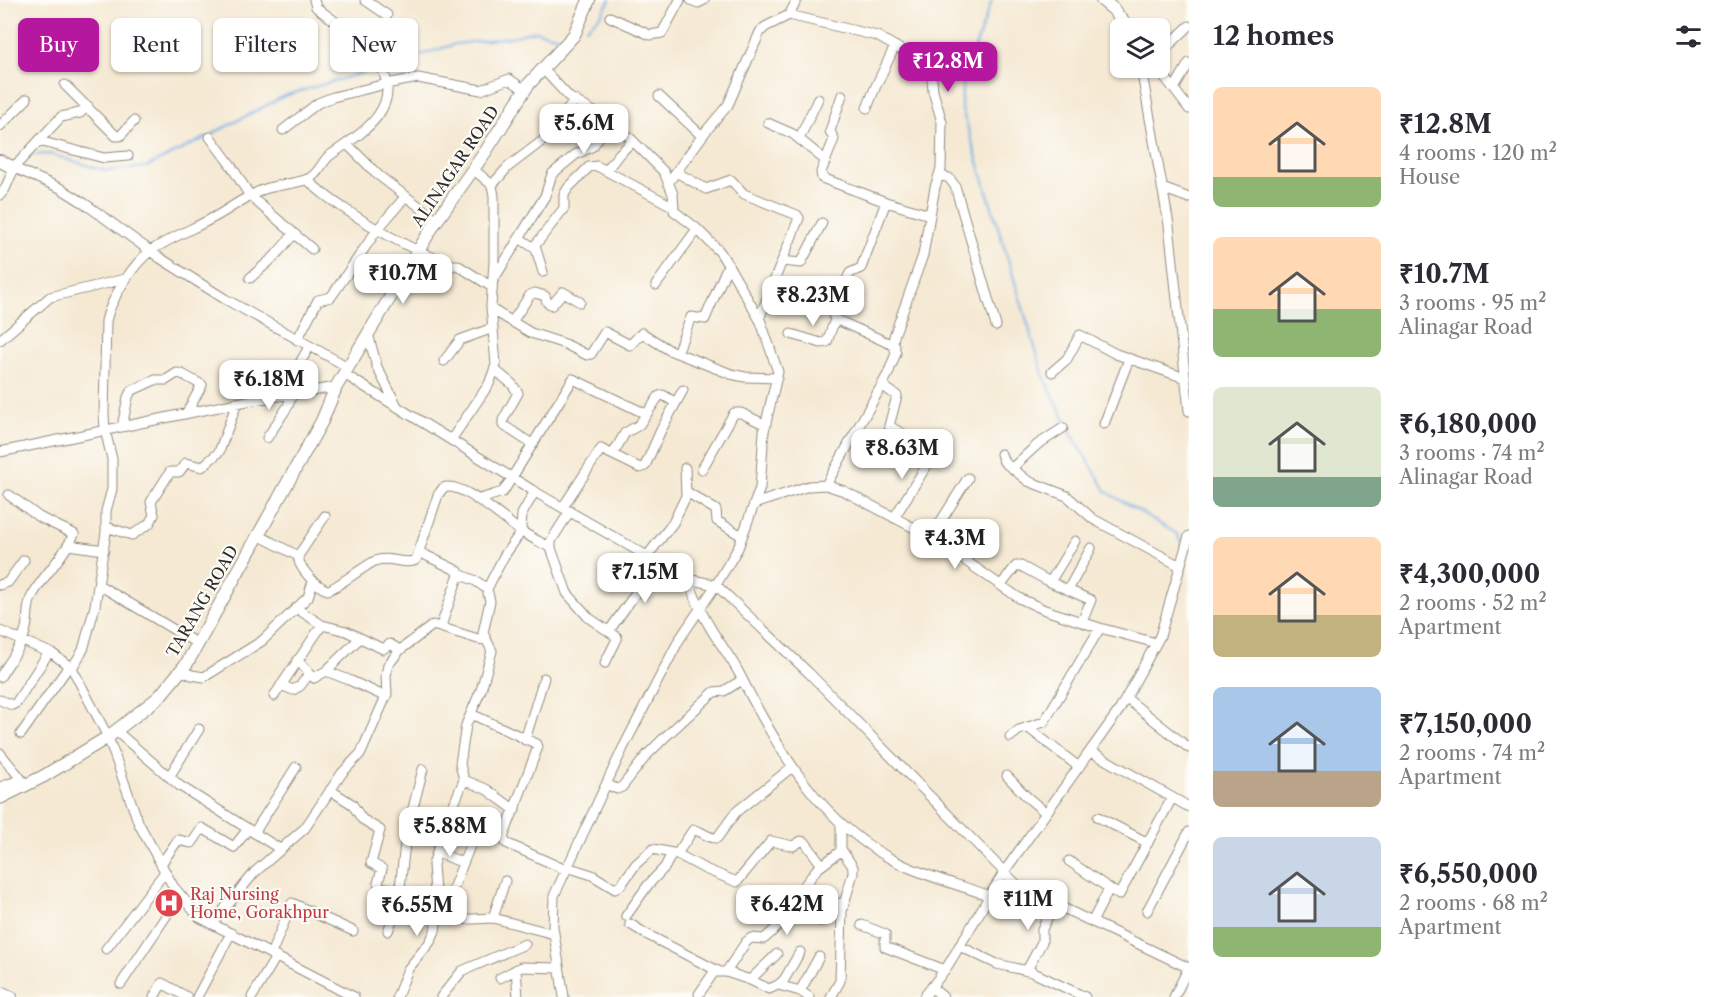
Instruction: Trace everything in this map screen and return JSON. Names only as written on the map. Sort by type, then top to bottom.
[{"type":"main road","name":"ALINAGAR ROAD","points":[[258,535],[322,421],[336,387],[417,252],[525,90],[574,35],[589,0]]},
{"type":"main road","points":[[1102,0],[1120,18]]},
{"type":"main road","name":"TARANG ROAD","points":[[0,798],[112,734],[159,697],[198,644],[258,535]]},
{"type":"main road","points":[[0,992],[10,997]]},
{"type":"street","points":[[21,734],[83,650],[95,606],[104,550],[106,511],[112,489],[112,459],[105,430],[106,321],[108,309],[125,279],[150,251],[250,196],[268,188],[307,179],[316,173],[327,158],[348,145],[381,113],[385,101],[386,84],[381,68],[364,45],[316,7],[314,0]]},
{"type":"street","points":[[365,0],[387,15]]},
{"type":"street","points":[[610,17],[650,35],[657,35],[662,33],[680,0]]},
{"type":"street","points":[[691,0],[698,3],[704,0]]},
{"type":"street","points":[[668,183],[702,136],[724,111],[760,32],[789,15],[797,0]]},
{"type":"street","points":[[789,15],[869,33],[931,67],[933,91],[942,122],[939,175],[920,266],[894,336],[896,353],[882,386],[826,485]]},
{"type":"street","points":[[1170,44],[1189,26]]},
{"type":"street","points":[[867,108],[895,46]]},
{"type":"street","points":[[1174,89],[1189,63]]},
{"type":"street","points":[[543,69],[575,100],[618,126],[664,172],[673,194],[674,211],[697,229],[720,252],[729,265],[759,319],[778,372],[766,425],[760,488],[738,548],[679,640],[606,784],[554,896],[554,934],[564,997]]},
{"type":"street","points":[[283,130],[318,103],[333,97],[418,78],[481,90],[509,79],[525,90]]},
{"type":"street","points":[[1144,78],[1169,225],[1184,332],[1189,411]]},
{"type":"street","points":[[1166,78],[1189,109]]},
{"type":"street","points":[[64,85],[88,106],[116,136],[120,136],[134,121]]},
{"type":"street","points":[[842,95],[830,130],[834,139],[820,175],[825,180],[930,215]]},
{"type":"street","points":[[659,96],[702,136]]},
{"type":"street","points":[[0,126],[27,99]]},
{"type":"street","points":[[799,139],[818,99]]},
{"type":"street","points":[[492,184],[508,167],[546,138],[575,100]]},
{"type":"street","points":[[10,166],[19,162],[61,117],[80,113],[88,106]]},
{"type":"street","points":[[492,284],[545,196],[552,174],[575,155],[593,146],[610,121]]},
{"type":"street","points":[[768,123],[793,134],[825,161]]},
{"type":"street","points":[[210,138],[250,196],[312,249]]},
{"type":"street","points":[[39,141],[104,158],[128,156]]},
{"type":"street","points":[[606,171],[633,141]]},
{"type":"street","points":[[348,145],[370,168],[437,220]]},
{"type":"street","points":[[0,195],[12,173],[10,166]]},
{"type":"street","points":[[10,166],[60,188],[150,251],[225,299],[309,347],[397,406],[535,491],[688,579],[716,585],[809,673],[1018,887],[1189,968],[1174,997]]},
{"type":"street","points":[[534,247],[564,208],[564,195],[568,188],[589,167],[597,166],[674,207]]},
{"type":"street","points":[[451,440],[489,384],[495,370],[491,309],[494,196],[492,184],[473,169]]},
{"type":"street","points":[[676,172],[706,189],[731,180],[744,194],[796,215],[799,221],[759,319]]},
{"type":"street","points":[[939,175],[949,178],[955,186],[996,326]]},
{"type":"street","points":[[307,179],[319,191],[377,230],[417,252],[457,265],[492,284]]},
{"type":"street","points":[[1162,188],[1189,198]]},
{"type":"street","points":[[297,340],[318,300],[331,297],[377,230],[406,196]]},
{"type":"street","points":[[791,334],[820,344],[827,342],[835,319],[833,315],[850,273],[861,268],[886,202]]},
{"type":"street","points":[[783,261],[801,263],[822,223]]},
{"type":"street","points":[[656,285],[697,229]]},
{"type":"street","points":[[250,278],[274,257],[293,235]]},
{"type":"street","points":[[519,238],[534,247],[543,272]]},
{"type":"street","points":[[441,278],[452,265]]},
{"type":"street","points":[[677,353],[691,317],[705,319],[729,265]]},
{"type":"street","points":[[0,340],[50,297],[125,279]]},
{"type":"street","points":[[512,322],[530,296],[535,293],[545,296],[547,302],[552,305],[563,292],[580,302]]},
{"type":"street","points":[[766,301],[839,301]]},
{"type":"street","points":[[491,309],[531,333],[590,355],[604,332],[630,345],[639,334],[644,333],[663,347],[737,376],[777,378]]},
{"type":"street","points":[[835,319],[895,346]]},
{"type":"street","points":[[444,361],[460,340],[493,328]]},
{"type":"street","points":[[368,334],[377,367],[397,406]]},
{"type":"street","points":[[1052,372],[1067,360],[1080,335],[1129,359],[1187,382]]},
{"type":"street","points":[[267,438],[288,406],[289,382],[309,347]]},
{"type":"street","points":[[1104,424],[1129,359]]},
{"type":"street","points":[[495,370],[512,384],[518,393],[503,420],[503,425],[532,444]]},
{"type":"street","points":[[122,427],[131,392],[155,380],[166,380],[177,373],[202,385],[186,414]]},
{"type":"street","points":[[476,499],[503,492],[573,379],[646,414]]},
{"type":"street","points":[[882,386],[897,396],[889,426],[903,434]]},
{"type":"street","points":[[0,452],[237,403],[336,387]]},
{"type":"street","points":[[605,663],[617,637],[589,618],[567,593],[551,548],[551,540],[599,450],[643,467],[683,390]]},
{"type":"street","points":[[613,454],[626,431],[639,425],[661,394],[676,403]]},
{"type":"street","points":[[106,526],[132,535],[148,524],[154,515],[151,502],[170,472],[179,472],[183,464],[202,466],[219,452],[237,403]]},
{"type":"street","points":[[702,469],[734,413],[741,413],[766,425]]},
{"type":"street","points":[[1012,468],[1037,445],[1063,428]]},
{"type":"street","points":[[1001,454],[1004,462],[1032,484],[1067,496],[1093,519],[1181,563]]},
{"type":"street","points":[[894,518],[932,457]]},
{"type":"street","points":[[609,631],[639,588],[651,558],[673,523],[687,492],[685,468]]},
{"type":"street","points":[[931,537],[968,478]]},
{"type":"street","points":[[754,504],[808,486],[826,485],[844,491],[931,537],[1019,598],[1045,610],[1156,643]]},
{"type":"street","points":[[258,535],[298,556],[302,568],[313,581],[323,588],[333,589],[376,560],[389,558],[408,563],[416,560],[438,495],[443,488],[453,487],[476,499],[521,532],[551,548]]},
{"type":"street","points":[[487,589],[504,556],[521,532],[522,514],[535,491]]},
{"type":"street","points":[[687,492],[716,510],[717,521],[742,536]]},
{"type":"street","points":[[0,677],[26,628],[27,609],[32,597],[74,534],[43,519],[9,495]]},
{"type":"street","points":[[298,556],[325,516]]},
{"type":"street","points":[[924,997],[945,970],[1004,872],[1126,698],[1161,636],[1189,536]]},
{"type":"street","points":[[1050,582],[1075,541]]},
{"type":"street","points":[[68,545],[104,550]]},
{"type":"street","points":[[1068,590],[1090,548]]},
{"type":"street","points":[[397,997],[408,969],[430,942],[435,931],[437,917],[433,870],[446,823],[464,780],[460,764],[466,725],[482,690],[492,651],[483,633],[490,601],[487,589],[476,581],[459,574],[455,569],[419,552]]},
{"type":"street","points":[[1,583],[8,582],[24,560]]},
{"type":"street","points":[[1001,585],[1018,565],[1091,600],[1082,622]]},
{"type":"street","points":[[441,627],[459,574]]},
{"type":"street","points":[[688,579],[699,609],[792,767],[821,805],[842,824],[900,864],[990,896]]},
{"type":"street","points":[[181,670],[204,677],[262,641],[308,597],[313,581]]},
{"type":"street","points":[[99,585],[198,644]]},
{"type":"street","points":[[296,608],[322,625],[346,631],[382,649],[390,644],[400,650]]},
{"type":"street","points":[[274,696],[322,625]]},
{"type":"street","points":[[212,924],[255,872],[305,828],[342,773],[364,748],[386,697],[388,665],[400,650],[433,625],[486,640]]},
{"type":"street","points":[[1010,737],[1019,730],[1044,722],[1100,628]]},
{"type":"street","points":[[0,631],[49,652],[70,667],[112,734],[139,824],[180,895],[199,917],[351,996]]},
{"type":"street","points":[[297,660],[309,674],[316,677],[326,671],[360,638]]},
{"type":"street","points":[[0,700],[12,705],[16,703],[49,652]]},
{"type":"street","points":[[326,671],[386,697]]},
{"type":"street","points":[[281,685],[293,690],[300,686],[309,674]]},
{"type":"street","points":[[525,740],[544,678]]},
{"type":"street","points":[[606,784],[617,789],[622,787],[658,744],[714,692],[724,691],[742,680]]},
{"type":"street","points":[[1126,698],[1189,748]]},
{"type":"street","points":[[471,714],[537,744],[538,750],[503,838],[504,841],[567,869],[592,875],[615,889],[621,885],[636,864],[653,849],[674,853],[734,882],[739,881],[767,845],[774,841],[793,846],[803,841],[822,865]]},
{"type":"street","points":[[1027,728],[1079,767]]},
{"type":"street","points":[[169,777],[199,729]]},
{"type":"street","points":[[112,734],[169,777],[280,849]]},
{"type":"street","points":[[1090,752],[1189,807]]},
{"type":"street","points":[[0,753],[21,787]]},
{"type":"street","points":[[106,949],[163,868],[178,840],[192,843],[202,828],[234,847],[251,831],[296,767]]},
{"type":"street","points":[[792,767],[736,812],[717,838],[694,830],[674,853],[666,867],[648,885],[628,920],[646,934],[722,972],[750,980],[769,989],[784,980],[800,952]]},
{"type":"street","points":[[388,931],[398,905],[406,835],[423,769]]},
{"type":"street","points":[[1007,776],[1046,813]]},
{"type":"street","points":[[464,780],[486,789],[514,810]]},
{"type":"street","points":[[0,787],[14,782],[21,787]]},
{"type":"street","points":[[330,790],[352,804],[360,817],[380,830],[371,862],[382,868],[378,883],[380,887],[399,891]]},
{"type":"street","points":[[1068,861],[1119,895],[1172,798]]},
{"type":"street","points":[[1098,817],[1148,843]]},
{"type":"street","points":[[831,997],[840,981],[841,916],[853,869],[841,851],[842,824]]},
{"type":"street","points":[[1148,911],[1189,832]]},
{"type":"street","points":[[452,891],[474,837]]},
{"type":"street","points":[[801,890],[822,865],[841,851]]},
{"type":"street","points":[[437,852],[463,863]]},
{"type":"street","points":[[493,918],[505,881]]},
{"type":"street","points":[[1092,922],[1109,889]]},
{"type":"street","points":[[121,984],[180,895]]},
{"type":"street","points":[[252,997],[274,956],[292,903],[352,930]]},
{"type":"street","points":[[700,996],[710,976],[722,972],[751,938],[764,939],[792,914],[800,913],[820,921],[830,906],[844,903]]},
{"type":"street","points":[[1027,970],[1042,942],[1042,929],[1054,904]]},
{"type":"street","points":[[437,917],[453,920],[493,918],[554,934]]},
{"type":"street","points":[[862,925],[885,934],[885,947],[945,970]]},
{"type":"street","points":[[197,997],[231,933]]},
{"type":"street","points":[[441,997],[462,971],[525,944]]},
{"type":"street","points":[[959,946],[997,964],[1027,970],[1085,997]]},
{"type":"street","points":[[750,980],[777,954]]},
{"type":"street","points":[[800,991],[819,957]]},
{"type":"street","points":[[500,978],[516,969],[532,966],[559,968]]},
{"type":"street","points":[[516,969],[518,997]]},
{"type":"street","points":[[154,997],[162,983],[187,997]]},
{"type":"street","points":[[778,985],[800,991],[809,997]]},
{"type":"street","points":[[931,987],[943,997]]},
{"type":"waterway","points":[[586,28],[601,15],[610,0]]},
{"type":"waterway","points":[[992,0],[963,81],[961,106],[1044,377],[1074,438],[1107,492],[1177,534],[1183,546]]},
{"type":"waterway","points":[[418,56],[456,44],[511,37],[535,31],[564,38]]},
{"type":"waterway","points":[[212,134],[284,96],[365,72]]},
{"type":"waterway","points":[[30,155],[50,154],[106,171],[146,167],[207,137]]},
{"type":"place","name":"Raj Nursing Home, Gorakhpur","points":[[169,903]]}]
